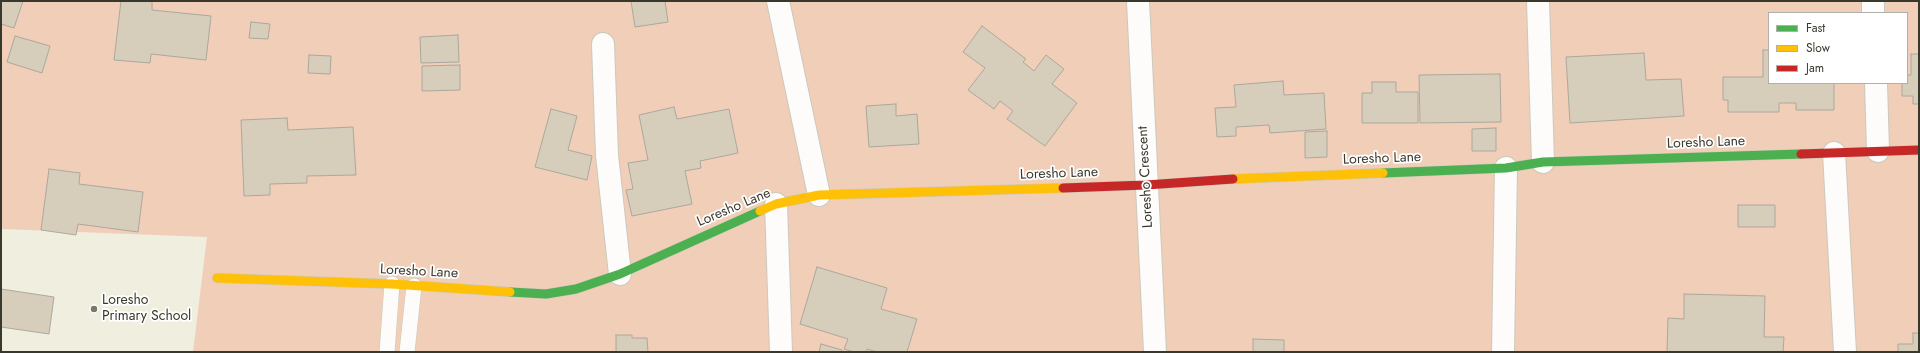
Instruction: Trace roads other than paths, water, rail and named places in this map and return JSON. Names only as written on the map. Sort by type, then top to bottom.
[{"type":"street","points":[[778,1],[819,195]]},
{"type":"street","name":"Loresho Crescent","points":[[1138,1],[1155,352]]},
{"type":"street","points":[[1538,1],[1543,162]]},
{"type":"street","points":[[1873,1],[1873,12]]},
{"type":"street","points":[[603,44],[607,155],[620,274]]},
{"type":"street","points":[[1876,84],[1878,151]]},
{"type":"street","name":"Loresho Lane","points":[[217,278],[392,284],[546,294],[576,289],[620,274],[776,204],[819,195],[1146,185],[1262,178],[1506,168],[1543,162],[1919,150]]},
{"type":"street","points":[[1834,153],[1845,352]]},
{"type":"street","points":[[1503,352],[1506,168]]},
{"type":"street","points":[[776,204],[781,352]]},
{"type":"lane","points":[[387,352],[392,284]]},
{"type":"lane","points":[[407,352],[414,286]]},
{"type":"place","name":"Loresho Primary School","points":[[94,309]]}]
